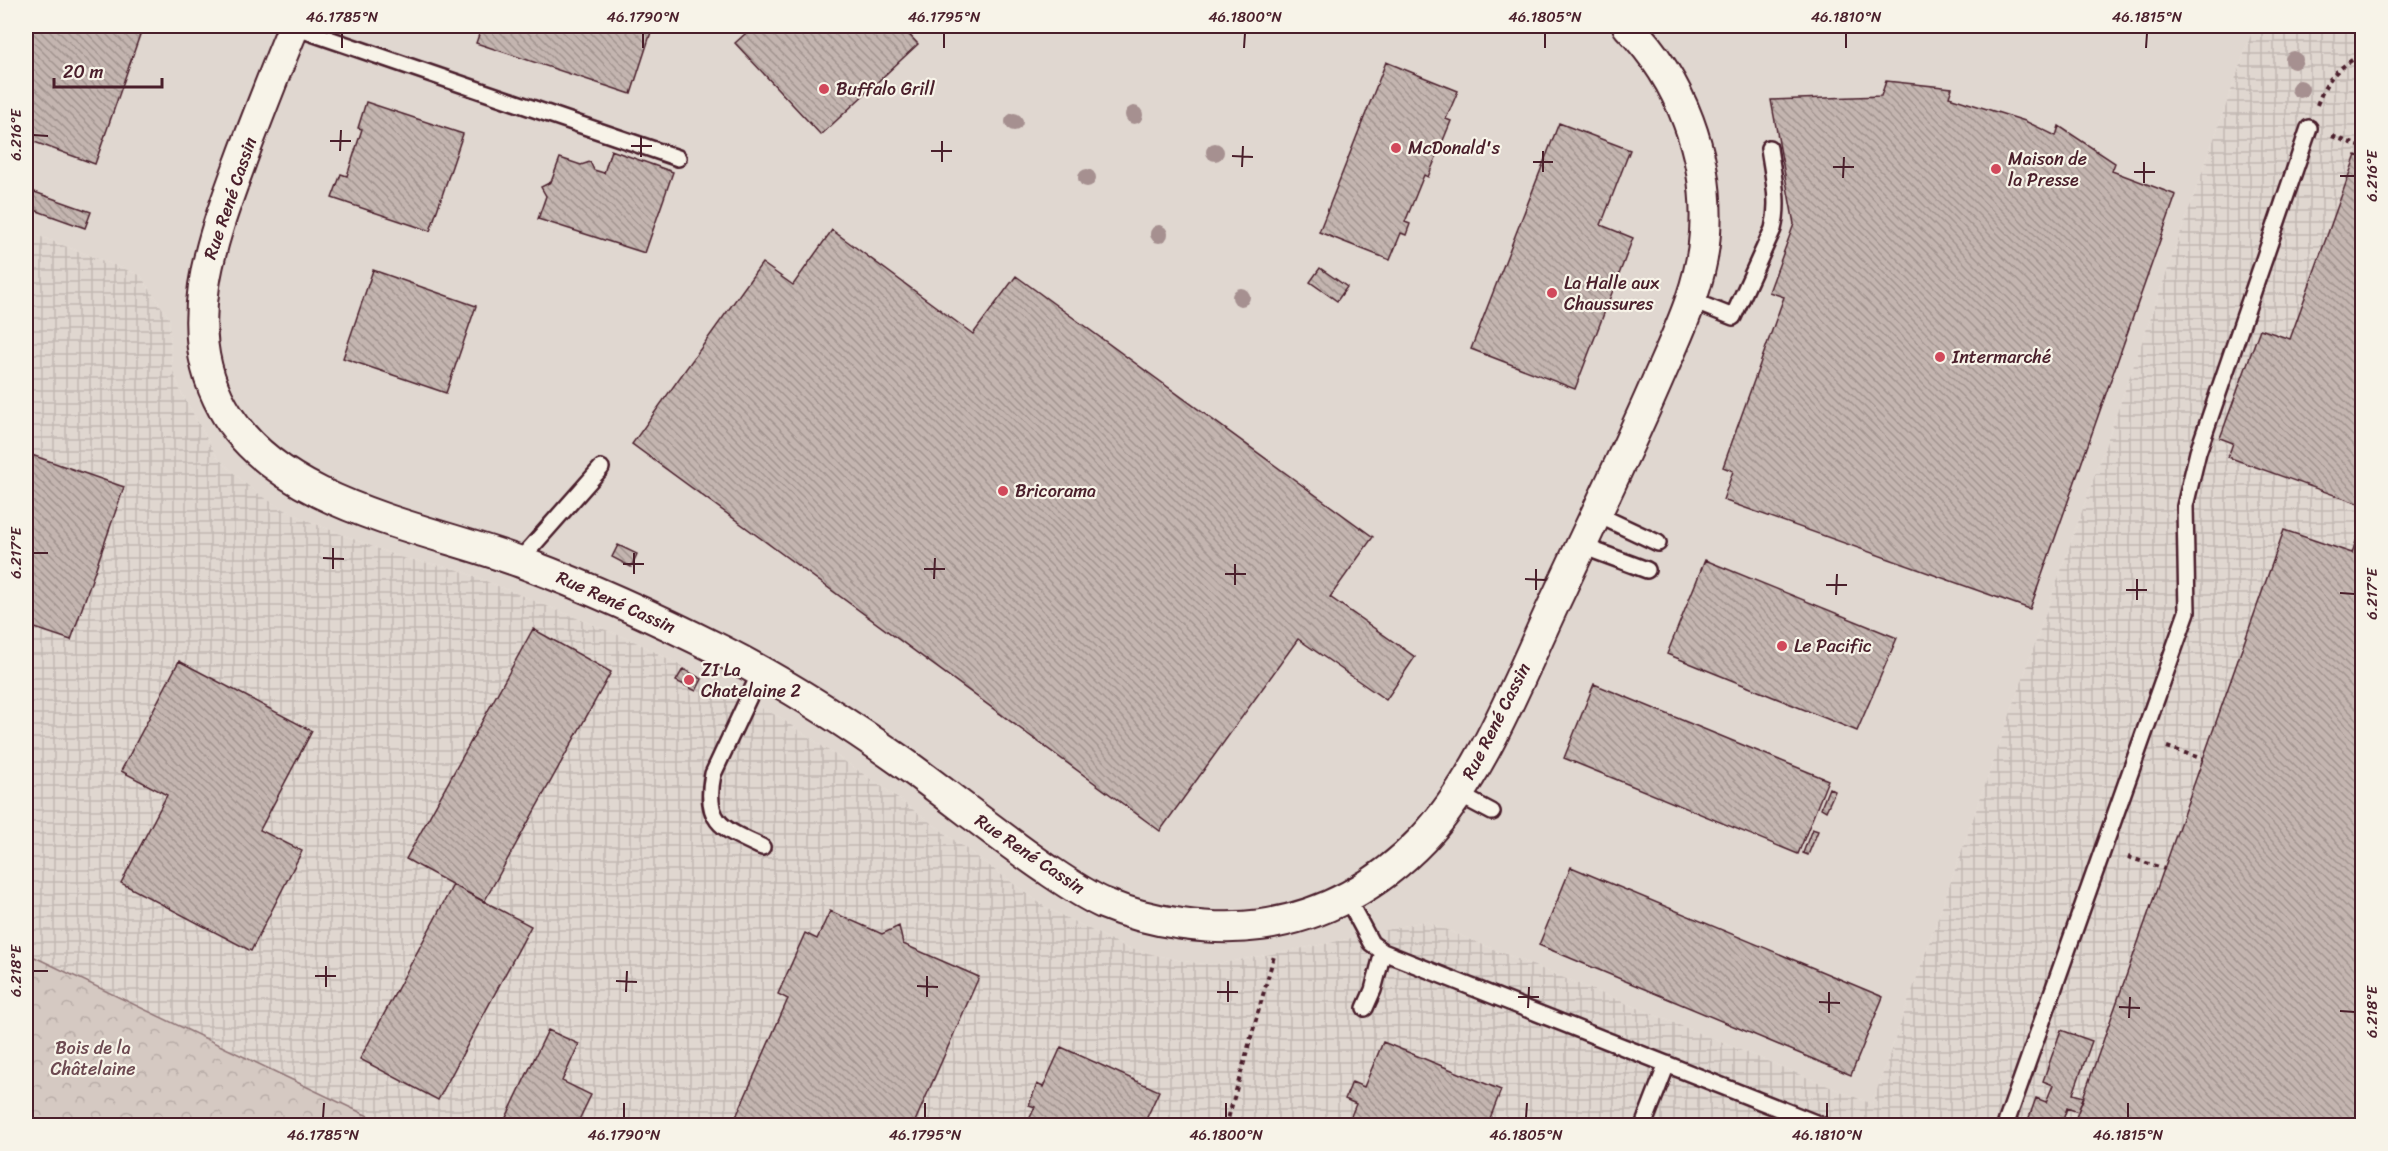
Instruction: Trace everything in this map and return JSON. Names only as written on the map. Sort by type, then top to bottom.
[{"type":"street","name":"Rue René Cassin","points":[[294,26],[220,218],[202,291],[200,319],[202,346],[209,376],[220,404],[234,426],[253,447],[281,471],[310,488],[374,514],[519,561],[597,591],[761,671],[901,762],[1036,862],[1103,903],[1159,919],[1192,925],[1230,928],[1283,921],[1322,909],[1358,893],[1391,869],[1427,835],[1458,794],[1486,745],[1628,448],[1690,300],[1701,262],[1705,229],[1705,194],[1690,127],[1672,86],[1652,53],[1628,26]]},
{"type":"lane","points":[[294,26],[678,158]]},
{"type":"lane","points":[[2005,1125],[2187,612],[2185,506],[2198,452],[2309,128]]},
{"type":"lane","points":[[1690,300],[1733,317],[1777,216],[1778,203],[1769,148]]},
{"type":"lane","points":[[519,561],[601,468]]},
{"type":"lane","points":[[1596,514],[1658,543]]},
{"type":"lane","points":[[1582,546],[1647,570]]},
{"type":"lane","points":[[761,671],[713,774],[711,805],[724,829],[762,847]]},
{"type":"lane","points":[[1458,794],[1492,812]]},
{"type":"lane","points":[[1347,898],[1371,943],[1383,952],[1823,1125]]},
{"type":"lane","points":[[1365,1008],[1373,990],[1383,952]]},
{"type":"lane","points":[[1643,1125],[1667,1064]]},
{"type":"path","points":[[2309,128],[2330,76],[2362,54]]},
{"type":"path","points":[[2142,738],[2203,759]]},
{"type":"path","points":[[2103,849],[2165,869]]},
{"type":"path","points":[[1226,1125],[1283,921]]},
{"type":"shaded area","points":[[26,26],[2254,26],[1872,1104],[1425,921],[1325,944],[1212,965],[1177,960],[1127,948],[1045,907],[881,786],[779,717],[638,643],[456,569],[399,557],[294,515],[268,501],[243,482],[217,457],[180,390],[172,368],[169,318],[140,275],[26,231]]},
{"type":"shaded area","points":[[2254,26],[2362,26],[2362,1125],[387,1125],[26,953],[26,231],[140,275],[169,318],[172,368],[180,390],[217,457],[243,482],[268,500],[294,515],[399,557],[456,569],[638,643],[779,717],[881,786],[1045,907],[1127,948],[1177,960],[1212,965],[1325,944],[1425,921],[1872,1104]]},
{"type":"green space","name":"Bois de la Châtelaine","points":[[26,953],[387,1125],[26,1125]]},
{"type":"building","points":[[26,26],[143,26],[95,164],[26,139]]},
{"type":"building","points":[[482,26],[653,26],[631,94],[476,43]]},
{"type":"building","name":"Buffalo Grill","points":[[754,26],[901,26],[918,44],[821,135],[735,43]]},
{"type":"building","name":"McDonald's","points":[[1386,62],[1458,91],[1446,119],[1451,121],[1428,177],[1424,175],[1405,222],[1410,224],[1406,235],[1401,233],[1390,260],[1319,232]]},
{"type":"building","name":"Intermarché","points":[[1886,81],[1952,88],[1949,97],[2025,121],[2056,136],[2059,126],[2115,163],[2112,171],[2176,195],[2030,609],[1723,500],[1733,471],[1723,467],[1784,297],[1769,292],[1794,224],[1771,100],[1881,96]]},
{"type":"building","points":[[366,102],[463,134],[430,231],[332,198],[341,174],[347,176],[362,129],[358,128]]},
{"type":"building","name":"La Halle aux Chaussures","points":[[1559,123],[1630,150],[1601,225],[1633,238],[1575,389],[1471,349]]},
{"type":"building","points":[[611,150],[673,172],[645,253],[538,219],[546,196],[541,187],[551,182],[560,158],[581,165],[590,162],[594,170],[604,173]]},
{"type":"building","points":[[2356,155],[2362,158],[2362,505],[2228,457],[2233,443],[2220,438],[2260,329],[2290,339]]},
{"type":"building","points":[[26,189],[91,212],[85,228],[26,207]]},
{"type":"building","name":"Bricorama","points":[[832,230],[973,334],[1016,276],[1373,537],[1330,597],[1415,657],[1386,700],[1298,639],[1160,831],[632,444],[762,263],[793,285]]},
{"type":"building","points":[[1320,268],[1347,287],[1337,301],[1310,282]]},
{"type":"building","points":[[373,270],[476,306],[446,393],[343,358]]},
{"type":"building","points":[[26,453],[124,487],[71,640],[26,625]]},
{"type":"building","points":[[2362,524],[2362,1126],[2073,1126],[2284,530],[2352,553]]},
{"type":"building","points":[[618,545],[637,554],[631,567],[612,557]]},
{"type":"building","name":"Le Pacific","points":[[1705,560],[1897,638],[1857,731],[1667,654]]},
{"type":"building","points":[[533,629],[611,672],[484,902],[406,859]]},
{"type":"building","points":[[179,661],[312,731],[260,830],[302,851],[251,951],[121,883],[167,795],[121,771]]},
{"type":"building","name":"ZI La Chatelaine 2","points":[[683,669],[702,679],[696,691],[676,681]]},
{"type":"building","points":[[1594,684],[1828,780],[1798,854],[1564,758]]},
{"type":"building","points":[[1829,788],[1835,791],[1826,811],[1821,808]]},
{"type":"building","points":[[1812,829],[1818,831],[1808,855],[1803,853]]},
{"type":"building","points":[[1571,867],[1883,997],[1851,1075],[1539,945]]},
{"type":"building","points":[[453,885],[531,926],[438,1100],[360,1059]]},
{"type":"building","points":[[830,911],[882,934],[899,926],[903,944],[979,977],[913,1126],[732,1126],[788,999],[778,994],[805,933],[817,939]]},
{"type":"building","points":[[548,1030],[579,1044],[562,1081],[591,1095],[576,1126],[502,1126]]},
{"type":"building","points":[[2061,1030],[2092,1041],[2073,1094],[2084,1097],[2078,1112],[2067,1108],[2061,1126],[2026,1126],[2036,1098],[2046,1102],[2053,1085],[2043,1081]]},
{"type":"building","points":[[1383,1042],[1501,1090],[1487,1126],[1347,1126],[1356,1104],[1345,1099],[1352,1082],[1364,1087]]},
{"type":"building","points":[[1061,1047],[1159,1091],[1143,1126],[1026,1126],[1035,1107],[1029,1105],[1037,1084],[1043,1087]]},
{"type":"place","name":"Buffalo Grill","points":[[824,89]]},
{"type":"place","name":"McDonald's","points":[[1396,148]]},
{"type":"place","name":"Maison de la Presse","points":[[1996,169]]},
{"type":"place","name":"La Halle aux Chaussures","points":[[1552,293]]},
{"type":"place","name":"Intermarché","points":[[1940,357]]},
{"type":"place","name":"Bricorama","points":[[1003,491]]},
{"type":"place","name":"Le Pacific","points":[[1782,646]]},
{"type":"place","name":"ZI La Chatelaine 2","points":[[689,680]]}]
